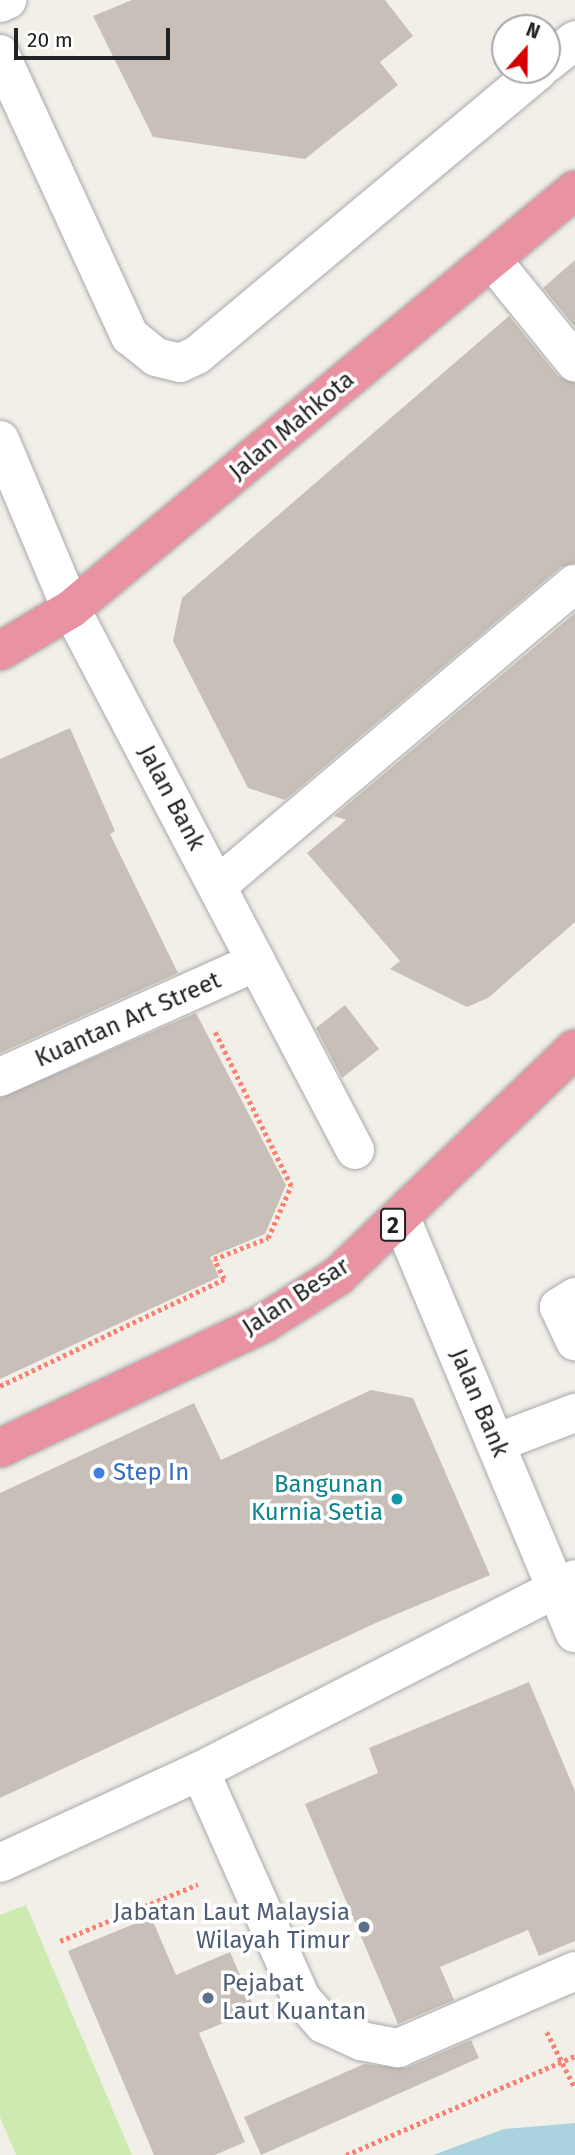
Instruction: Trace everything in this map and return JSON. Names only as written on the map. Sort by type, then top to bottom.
[{"type":"highway","name":"Jalan Mahkota","points":[[0,651],[71,608],[575,190]]},
{"type":"highway","name":"Jalan Besar","points":[[0,1448],[264,1323],[338,1276],[575,1048]]},
{"type":"street","points":[[0,4],[6,0]]},
{"type":"street","points":[[561,52],[575,40]]},
{"type":"street","points":[[0,54],[130,336],[156,357],[180,363],[197,355],[522,84]]},
{"type":"street","points":[[492,260],[575,362]]},
{"type":"street","name":"Jalan Bank","points":[[0,440],[71,608],[355,1150]]},
{"type":"street","points":[[217,886],[575,584]]},
{"type":"street","name":"Kuantan Art Street","points":[[0,1077],[256,962]]},
{"type":"street","name":"Jalan Bank","points":[[401,1217],[496,1443],[566,1583],[575,1633]]},
{"type":"street","points":[[575,1297],[559,1307],[575,1342]]},
{"type":"street","points":[[496,1443],[575,1413]]},
{"type":"street","points":[[0,1863],[200,1771],[566,1583]]},
{"type":"street","points":[[200,1771],[301,1998],[324,2024],[360,2041],[398,2048],[529,1995],[575,1971]]},
{"type":"path","points":[[0,1386],[224,1279],[214,1259],[268,1237],[291,1186],[194,990]]},
{"type":"path","points":[[60,1941],[241,1866]]},
{"type":"path","points":[[529,1995],[575,2088]]},
{"type":"path","points":[[346,2155],[575,2056]]},
{"type":"green space","points":[[26,1905],[132,2155],[16,2155],[0,2117],[0,1915]]},
{"type":"water","points":[[575,2123],[575,2155],[433,2155],[504,2129]]},
{"type":"building","points":[[132,0],[385,0],[413,36],[380,62],[398,85],[305,159],[153,137],[93,16]]},
{"type":"building","points":[[575,260],[575,327],[543,288]]},
{"type":"building","points":[[509,316],[558,376],[575,383],[575,563],[561,567],[285,800],[248,788],[173,641],[182,598]]},
{"type":"building","points":[[575,613],[575,922],[488,998],[467,1007],[390,969],[400,961],[307,853],[346,820],[334,816]]},
{"type":"building","points":[[70,728],[115,831],[110,834],[178,973],[0,1053],[0,759]]},
{"type":"building","points":[[345,1005],[379,1049],[342,1078],[316,1028]]},
{"type":"building","points":[[196,1013],[286,1185],[265,1234],[210,1257],[219,1277],[0,1379],[0,1098]]},
{"type":"building","points":[[371,1390],[413,1398],[490,1575],[378,1622],[0,1798],[0,1493],[194,1403],[221,1460]]},
{"type":"building","points":[[529,1682],[575,1791],[575,1941],[539,1956],[528,1930],[440,1967],[454,2000],[398,2024],[305,1804],[378,1773],[369,1748]]},
{"type":"building","points":[[151,1917],[176,1975],[230,1952],[255,2010],[199,2033],[245,2142],[215,2155],[154,2155],[68,1951]]},
{"type":"building","points":[[471,2040],[479,2058],[261,2155],[244,2117],[364,2064],[406,2068]]},
{"type":"place","name":"Step In","points":[[99,1473]]},
{"type":"place","name":"Bangunan Kurnia Setia","points":[[397,1499]]},
{"type":"place","name":"Jabatan Laut Malaysia Wilayah Timur","points":[[364,1927]]},
{"type":"place","name":"Pejabat Laut Kuantan","points":[[208,1998]]}]
